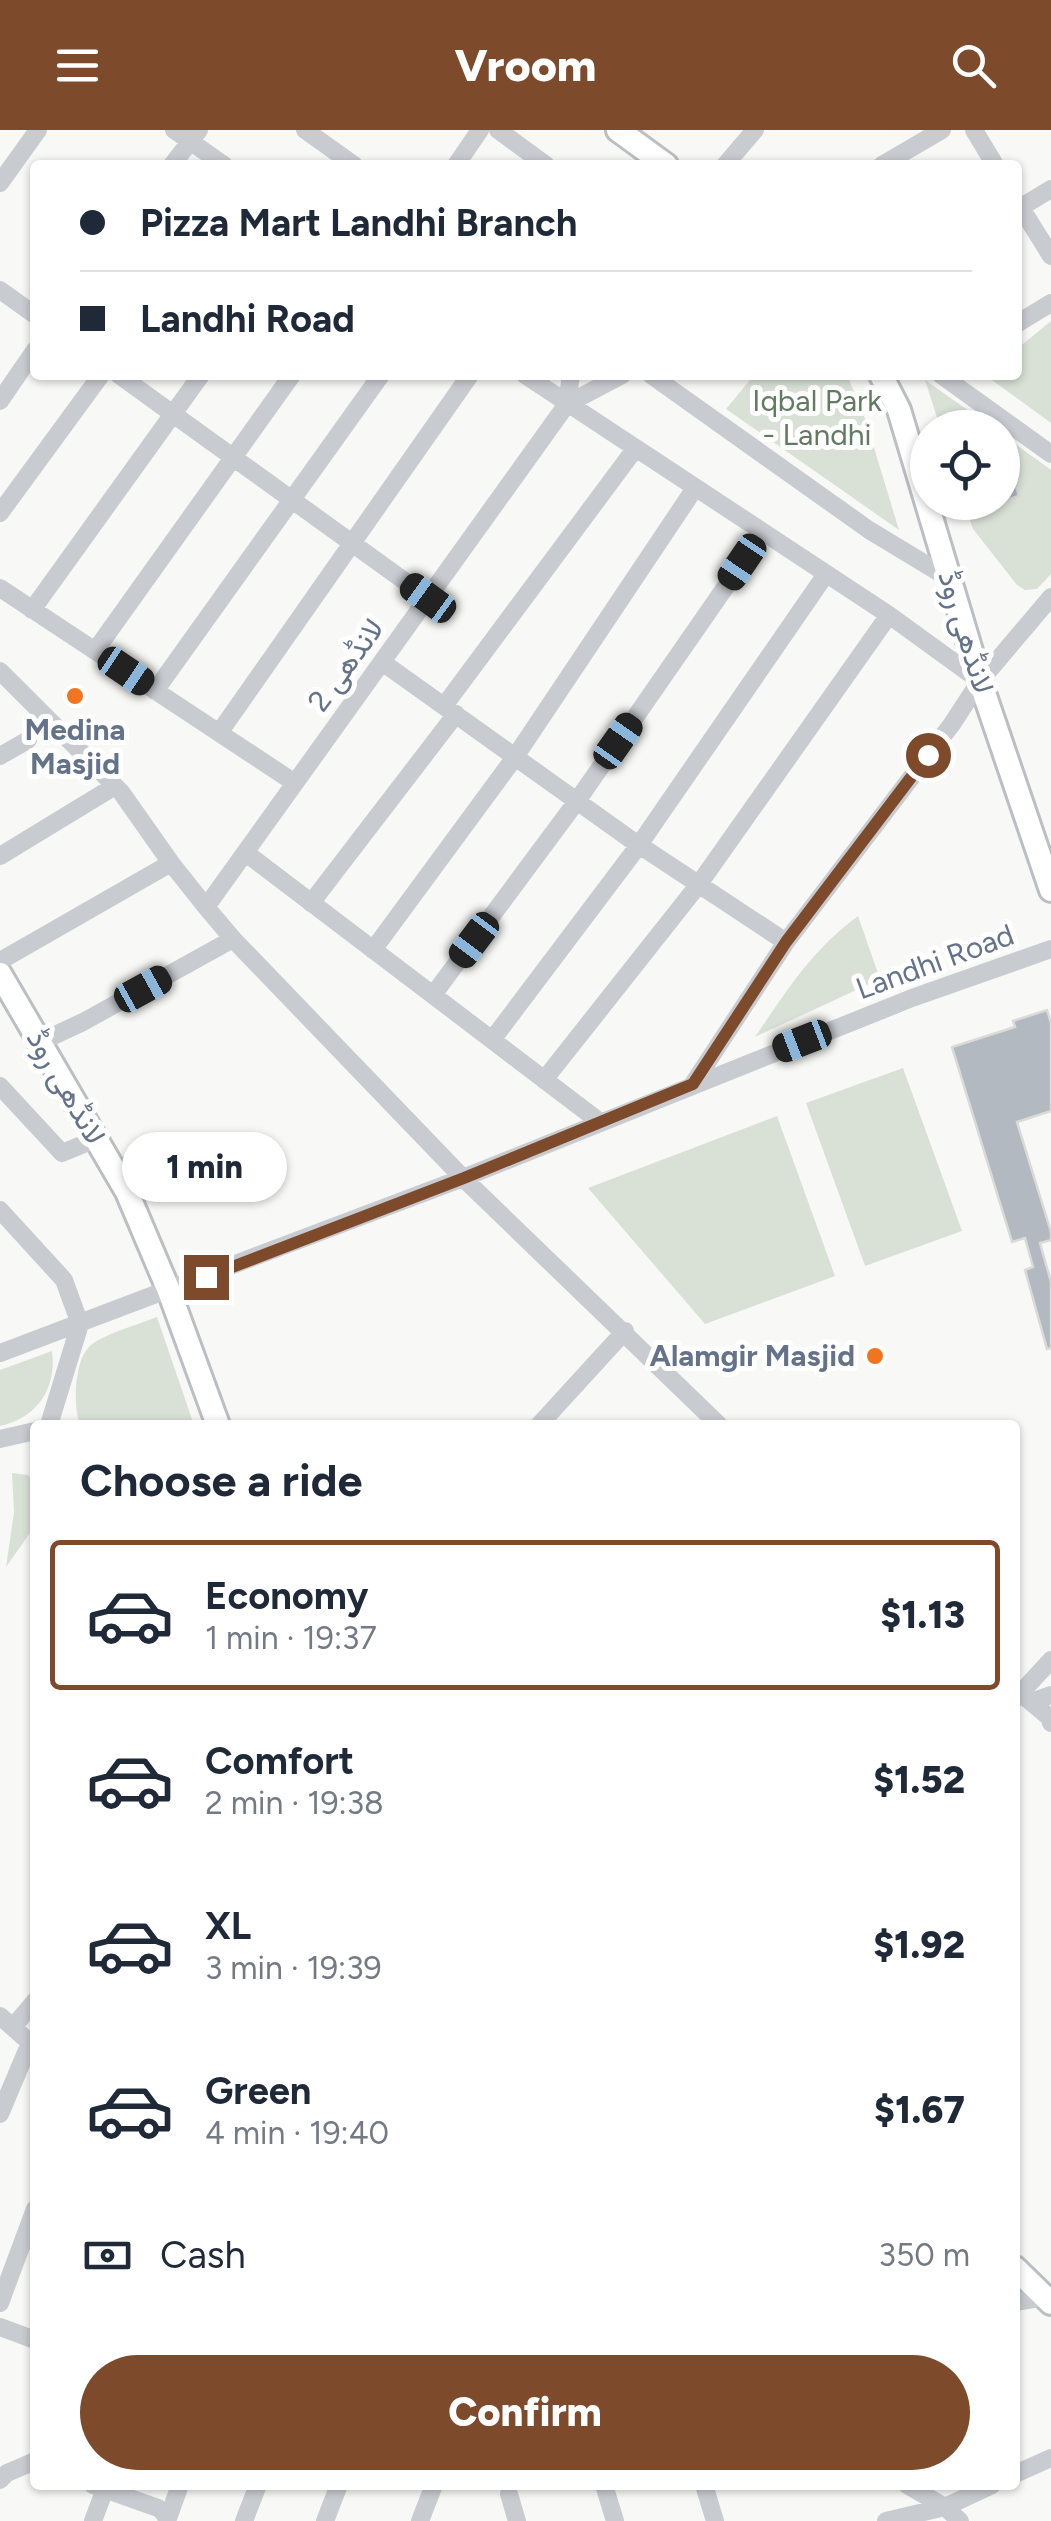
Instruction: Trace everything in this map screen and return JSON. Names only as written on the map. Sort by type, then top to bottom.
[{"type":"main road","points":[[618,130],[659,160]]},
{"type":"main road","name":"لانڈھی روڈ","points":[[884,380],[900,410],[980,681],[1051,890]]},
{"type":"main road","name":"لانڈھی روڈ","points":[[0,974],[126,1192],[169,1291],[216,1420]]},
{"type":"main road","points":[[1020,2273],[1048,2300]]},
{"type":"street","points":[[0,183],[38,130]]},
{"type":"street","points":[[174,130],[195,136],[219,160]]},
{"type":"street","points":[[304,130],[347,160]]},
{"type":"street","points":[[459,160],[480,130]]},
{"type":"street","points":[[498,130],[539,160]]},
{"type":"street","points":[[729,160],[754,130]]},
{"type":"street","points":[[891,160],[942,130]]},
{"type":"street","points":[[974,130],[992,160]]},
{"type":"street","points":[[176,160],[195,136]]},
{"type":"street","points":[[1022,205],[1051,189]]},
{"type":"street","points":[[1022,213],[1051,256]]},
{"type":"street","points":[[0,290],[30,311]]},
{"type":"street","points":[[1022,321],[1051,303]]},
{"type":"street","points":[[0,400],[30,357]]},
{"type":"street","points":[[0,512],[97,380]]},
{"type":"street","points":[[126,380],[428,598]]},
{"type":"street","points":[[32,610],[197,380]]},
{"type":"street","points":[[95,651],[288,380]]},
{"type":"street","points":[[156,691],[378,380]]},
{"type":"street","points":[[219,733],[467,380]]},
{"type":"street","points":[[532,380],[889,616],[980,681]]},
{"type":"street","points":[[567,404],[569,380]]},
{"type":"street","points":[[567,404],[613,380]]},
{"type":"street","points":[[659,380],[869,530],[950,579]]},
{"type":"street","points":[[948,380],[1051,454]]},
{"type":"street","name":"لانڈھی 2","points":[[206,908],[567,404]]},
{"type":"street","points":[[312,903],[635,449]]},
{"type":"street","points":[[373,950],[515,757],[695,488]]},
{"type":"street","points":[[433,995],[577,801],[762,532]]},
{"type":"street","points":[[492,1040],[639,845],[826,574]]},
{"type":"street","points":[[0,588],[295,783]]},
{"type":"street","points":[[693,1084],[786,942],[952,724],[980,681],[1051,597]]},
{"type":"street","points":[[544,1080],[699,884],[889,616]]},
{"type":"street","points":[[382,662],[639,845],[786,942]]},
{"type":"street","points":[[0,671],[115,786],[233,939],[464,1178],[714,1420]]},
{"type":"street","points":[[0,756],[28,740]]},
{"type":"street","points":[[0,856],[115,786]]},
{"type":"street","points":[[246,853],[600,1122]]},
{"type":"street","points":[[0,961],[171,863]]},
{"type":"street","points":[[40,1042],[233,939]]},
{"type":"street","name":"Landhi Road","points":[[0,1353],[464,1178],[912,998],[1051,948]]},
{"type":"street","points":[[0,1086],[62,1154],[96,1139]]},
{"type":"street","points":[[0,1210],[64,1280],[80,1324],[50,1420]]},
{"type":"street","points":[[544,1420],[625,1332]]},
{"type":"street","points":[[0,1439],[30,1433]]},
{"type":"street","points":[[1022,1698],[1051,1660]]},
{"type":"street","points":[[1022,1698],[1051,1696]]},
{"type":"street","points":[[1022,1698],[1051,1723]]},
{"type":"street","points":[[30,2004],[6,2021],[30,2043]]},
{"type":"street","points":[[0,2114],[30,2049]]},
{"type":"street","points":[[0,2302],[30,2222]]},
{"type":"street","points":[[1020,2302],[1048,2300]]},
{"type":"street","points":[[0,2327],[30,2338]]},
{"type":"street","points":[[1020,2472],[1051,2458]]},
{"type":"street","points":[[0,2480],[30,2463]]},
{"type":"street","points":[[93,2521],[98,2490]]},
{"type":"street","points":[[107,2490],[158,2508],[167,2521]]},
{"type":"street","points":[[167,2521],[178,2490]]},
{"type":"street","points":[[244,2521],[256,2490]]},
{"type":"street","points":[[326,2521],[337,2490]]},
{"type":"street","points":[[420,2521],[432,2490]]},
{"type":"street","points":[[606,2490],[615,2521]]},
{"type":"street","points":[[706,2490],[715,2521]]},
{"type":"street","points":[[915,2490],[945,2507],[960,2521]]},
{"type":"street","points":[[886,2521],[945,2507],[981,2490]]},
{"type":"street","points":[[508,2494],[517,2521]]},
{"type":"green space","points":[[1051,321],[1051,423],[992,380],[1022,380],[1022,345]]},
{"type":"green space","name":"Iqbal Park - Landhi","points":[[750,380],[849,380],[866,421],[899,530],[726,409]]},
{"type":"green space","points":[[925,380],[968,410],[935,410]]},
{"type":"green space","points":[[1020,447],[1051,470],[1051,574],[1037,589],[1025,590],[1017,585],[970,520],[1020,520]]},
{"type":"green space","points":[[858,916],[880,979],[755,1037],[814,957]]},
{"type":"green space","points":[[903,1068],[962,1231],[865,1266],[806,1103]]},
{"type":"green space","points":[[777,1116],[835,1276],[705,1324],[588,1188]]},
{"type":"green space","points":[[157,1317],[192,1420],[79,1420],[76,1385],[84,1354],[102,1338]]},
{"type":"green space","points":[[52,1351],[51,1378],[42,1400],[24,1416],[0,1426],[0,1370]]},
{"type":"green space","points":[[12,1473],[28,1475],[30,1533],[6,1567],[14,1512]]},
{"type":"building","points":[[1047,1010],[1051,1023],[1051,1111],[1017,1122],[1051,1232],[1051,1240],[1040,1243],[1051,1282],[1051,1348],[1047,1349],[1025,1270],[1033,1267],[1025,1238],[1012,1242],[952,1047],[1015,1027],[1013,1021]]},
{"type":"place","name":"Medina Masjid","points":[[75,696]]},
{"type":"place","name":"Alamgir Masjid","points":[[875,1356]]},
{"type":"route","points":[[206,1277],[464,1178],[693,1084],[786,942],[928,755]]}]
